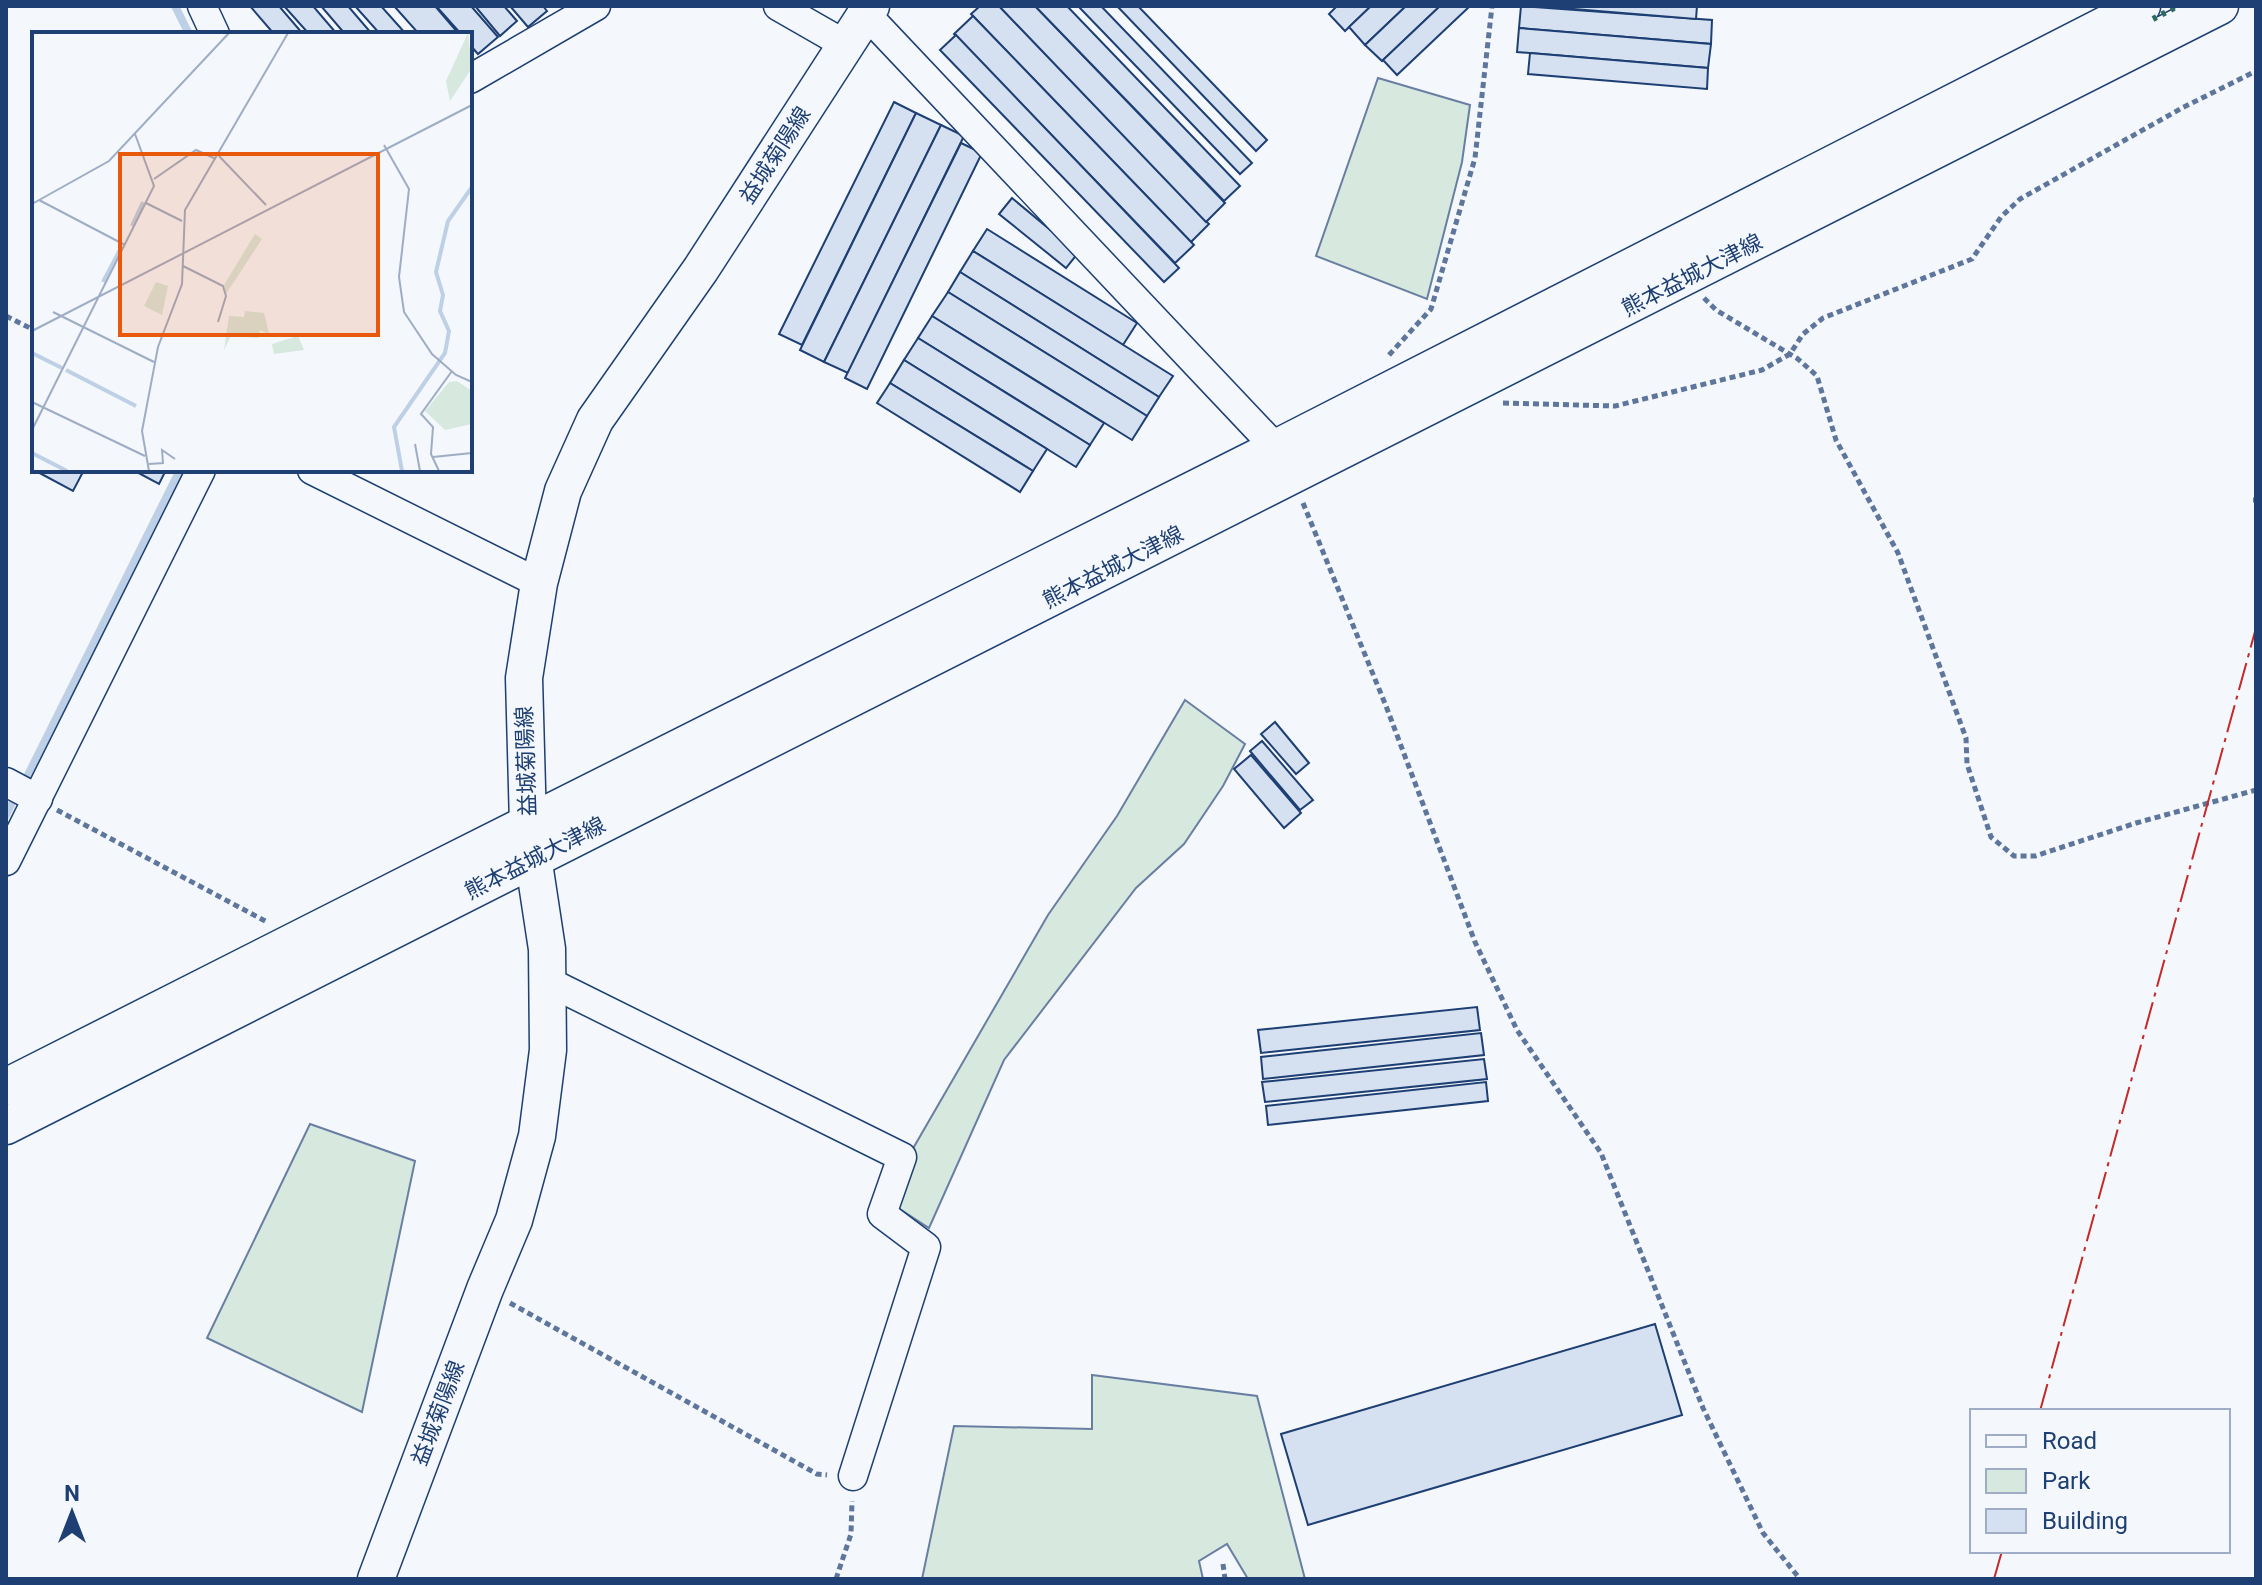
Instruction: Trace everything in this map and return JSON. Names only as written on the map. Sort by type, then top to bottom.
[{"type":"main road","name":"熊本益城大津線","points":[[6,1126],[531,860],[2142,6]]},
{"type":"main road","name":"熊本益城大津線","points":[[6,1087],[296,938],[528,824],[1285,462],[1683,279],[2220,6]]},
{"type":"main road","name":"益城菊陽線","points":[[376,1579],[514,1220],[537,1136],[548,1050],[547,949],[531,860],[524,678],[539,583],[563,491],[595,420],[701,269],[869,10]]},
{"type":"street","points":[[202,6],[214,32]]},
{"type":"street","points":[[472,78],[596,6]]},
{"type":"street","points":[[778,6],[846,45]]},
{"type":"street","points":[[869,10],[1285,462]]},
{"type":"street","points":[[6,861],[200,472]]},
{"type":"street","points":[[316,472],[539,583]]},
{"type":"street","points":[[6,782],[38,799]]},
{"type":"street","points":[[547,981],[902,1157],[882,1214],[926,1247],[853,1476]]},
{"type":"path","points":[[1386,358],[1431,309],[1475,158],[1492,6]]},
{"type":"path","points":[[1492,403],[1615,406],[1762,370],[1790,354],[1803,334],[1823,318],[1972,259],[2001,217],[2020,199],[2182,108],[2256,71]]},
{"type":"path","points":[[1683,279],[1716,310],[1790,354],[1817,376],[1836,440],[1898,553],[1966,738],[1967,764],[1991,837],[2014,856],[2035,856],[2136,823],[2256,790]]},
{"type":"path","points":[[6,316],[32,329]]},
{"type":"path","points":[[1285,462],[1386,706],[1475,942],[1517,1030],[1601,1153],[1703,1408],[1763,1533],[1800,1579]]},
{"type":"path","points":[[38,799],[296,938]]},
{"type":"path","points":[[485,1289],[817,1474],[853,1476],[851,1534],[836,1579]]},
{"type":"path","points":[[1223,1564],[1225,1579]]},
{"type":"green space","points":[[1378,78],[1470,105],[1462,162],[1427,299],[1316,256]]},
{"type":"green space","points":[[1185,700],[1245,744],[1223,786],[1184,844],[1136,888],[1004,1060],[929,1228],[892,1204],[911,1152],[1048,915],[1117,816]]},
{"type":"green space","points":[[310,1124],[415,1161],[362,1412],[207,1338]]},
{"type":"green space","points":[[1092,1375],[1257,1396],[1305,1579],[1248,1579],[1227,1544],[1199,1561],[1203,1579],[922,1579],[954,1426],[1092,1429]]},
{"type":"building","points":[[250,6],[279,6],[301,32],[272,32]]},
{"type":"building","points":[[284,6],[313,6],[335,32],[307,32]]},
{"type":"building","points":[[321,6],[348,6],[370,32],[343,32]]},
{"type":"building","points":[[355,6],[381,6],[404,32],[378,32]]},
{"type":"building","points":[[394,6],[435,6],[457,32],[417,32]]},
{"type":"building","points":[[436,6],[471,6],[498,37],[478,54],[472,47],[472,32],[459,32]]},
{"type":"building","points":[[475,6],[504,6],[517,21],[500,36]]},
{"type":"building","points":[[510,6],[543,6],[547,11],[528,27]]},
{"type":"building","points":[[980,6],[999,6],[1209,224],[1191,242],[971,14]]},
{"type":"building","points":[[999,6],[1035,6],[1225,203],[1206,222]]},
{"type":"building","points":[[1035,6],[1067,6],[1240,186],[1224,201]]},
{"type":"building","points":[[1078,6],[1101,6],[1252,163],[1240,174]]},
{"type":"building","points":[[1117,6],[1138,6],[1267,140],[1256,151]]},
{"type":"building","points":[[1337,6],[1371,6],[1345,31],[1329,14]]},
{"type":"building","points":[[1371,6],[1406,6],[1365,45],[1349,27]]},
{"type":"building","points":[[1406,6],[1440,6],[1382,61],[1365,45]]},
{"type":"building","points":[[1440,6],[1470,6],[1397,75],[1383,60]]},
{"type":"building","points":[[1521,6],[1712,20],[1711,44],[1519,28]]},
{"type":"building","points":[[1537,6],[1697,6],[1696,19]]},
{"type":"building","points":[[973,16],[1194,245],[1175,263],[954,34]]},
{"type":"building","points":[[1519,28],[1711,44],[1708,68],[1517,52]]},
{"type":"building","points":[[956,35],[1179,268],[1164,282],[940,50]]},
{"type":"building","points":[[1530,53],[1708,68],[1707,89],[1528,74]]},
{"type":"building","points":[[894,102],[916,113],[802,345],[779,334]]},
{"type":"building","points":[[916,113],[941,125],[824,362],[800,350]]},
{"type":"building","points":[[941,125],[964,136],[848,373],[824,362]]},
{"type":"building","points":[[961,143],[982,153],[867,389],[845,378]]},
{"type":"building","points":[[1012,198],[1078,253],[1066,268],[999,214]]},
{"type":"building","points":[[987,229],[1137,323],[1123,345],[973,251]]},
{"type":"building","points":[[973,251],[1173,376],[1159,397],[960,272]]},
{"type":"building","points":[[960,272],[1159,397],[1147,416],[948,292]]},
{"type":"building","points":[[948,292],[1147,416],[1132,440],[932,316]]},
{"type":"building","points":[[932,316],[1104,423],[1090,445],[918,338]]},
{"type":"building","points":[[918,338],[1090,445],[1076,467],[904,360]]},
{"type":"building","points":[[904,360],[1047,449],[1033,471],[890,383]]},
{"type":"building","points":[[890,383],[1033,471],[1020,492],[877,403]]},
{"type":"building","points":[[38,472],[83,472],[73,491]]},
{"type":"building","points":[[137,472],[165,472],[159,484]]},
{"type":"building","points":[[1275,722],[1309,763],[1296,774],[1261,734]]},
{"type":"building","points":[[1262,741],[1313,800],[1300,810],[1250,751]]},
{"type":"building","points":[[1251,755],[1301,813],[1284,828],[1234,769]]},
{"type":"building","points":[[1477,1007],[1480,1030],[1261,1053],[1258,1030]]},
{"type":"building","points":[[1481,1033],[1484,1055],[1263,1079],[1261,1057]]},
{"type":"building","points":[[1484,1059],[1487,1079],[1265,1102],[1262,1082]]},
{"type":"building","points":[[1486,1082],[1488,1101],[1268,1125],[1266,1106]]},
{"type":"building","points":[[1655,1324],[1682,1415],[1308,1525],[1281,1434]]},
{"type":"waterway","points":[[175,6],[188,32]]},
{"type":"waterway","points":[[24,783],[179,472]]},
{"type":"waterway","points":[[6,815],[11,805]]},
{"type":"hedge","points":[[2153,19],[2178,6]]},
{"type":"power","points":[[2041,1409],[2256,628]]},
{"type":"power","points":[[1994,1579],[2001,1553]]}]
